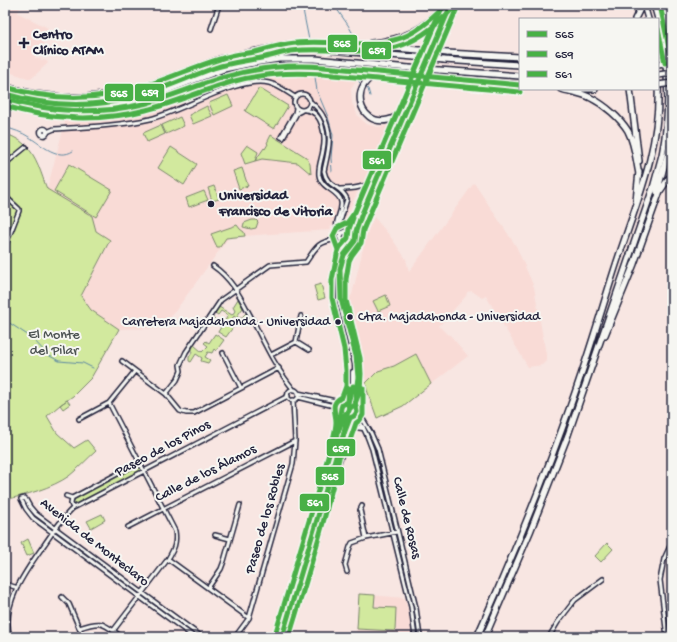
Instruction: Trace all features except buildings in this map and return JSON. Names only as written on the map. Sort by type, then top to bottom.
[{"type":"highway","points":[[359,45],[393,40],[409,35],[423,27],[446,5]]},
{"type":"highway","points":[[643,5],[648,17]]},
{"type":"highway","points":[[635,18],[643,5]]},
{"type":"highway","points":[[654,5],[657,18]]},
{"type":"highway","points":[[659,64],[672,62],[660,5]]},
{"type":"highway","points":[[668,43],[667,17],[669,5]]},
{"type":"highway","points":[[485,637],[547,490],[585,386],[653,188],[662,155],[667,119],[668,89],[663,43],[659,25]]},
{"type":"highway","points":[[5,87],[34,94],[61,97],[87,97],[113,94],[144,87],[220,59],[290,44],[316,43],[359,45],[447,53],[519,57]]},
{"type":"highway","points":[[266,49],[315,49],[519,65]]},
{"type":"highway","points":[[659,53],[672,51]]},
{"type":"highway","points":[[103,109],[162,92],[224,69],[279,59],[315,59],[519,76]]},
{"type":"highway","points":[[5,99],[32,106],[60,110],[103,109],[137,105],[242,72],[283,66],[318,66],[519,85]]},
{"type":"highway","points":[[386,73],[374,76],[367,80],[361,89],[361,106],[372,119],[380,121],[393,118],[399,113],[405,106],[415,83],[420,77]]},
{"type":"highway","points":[[659,75],[672,73]]},
{"type":"highway","points":[[659,84],[672,83]]},
{"type":"highway","points":[[565,90],[590,97],[604,106],[618,119],[628,131],[634,147],[639,174]]},
{"type":"highway","points":[[630,90],[639,153],[639,174],[636,205]]},
{"type":"highway","points":[[477,637],[524,529],[561,433],[636,205],[641,196],[652,155],[658,105],[658,90]]},
{"type":"highway","points":[[648,224],[668,152],[672,121]]},
{"type":"highway","points":[[585,386],[618,306],[660,191],[672,174]]},
{"type":"street","points":[[211,29],[219,5]]},
{"type":"street","points":[[344,255],[354,241],[361,216],[451,5]]},
{"type":"street","points":[[47,132],[59,129],[109,126],[140,121],[163,115],[229,88],[251,83],[261,82],[270,84],[296,97]]},
{"type":"street","points":[[301,110],[297,113],[282,138],[295,113],[296,108],[294,104],[296,97],[301,94],[305,94],[322,114],[328,129],[330,140],[324,171],[325,176],[331,184],[340,189],[345,196],[346,202],[338,225]]},
{"type":"street","points":[[305,110],[311,102]]},
{"type":"street","points":[[296,108],[313,112],[319,119],[322,127],[324,143],[319,174],[322,182],[327,188],[338,195],[341,207],[336,225],[345,249],[339,281],[339,297],[356,374],[356,413],[351,418],[338,449]]},
{"type":"street","points":[[5,164],[26,146]]},
{"type":"street","points":[[340,189],[357,188],[367,184],[375,176],[386,157]]},
{"type":"street","points":[[5,196],[19,209],[5,248]]},
{"type":"street","points":[[341,239],[344,231],[348,231],[361,216]]},
{"type":"street","points":[[348,231],[352,232],[355,236]]},
{"type":"street","points":[[164,393],[177,380],[180,365],[186,352],[220,300],[270,265],[306,262],[316,247],[321,243],[341,239],[351,245]]},
{"type":"street","points":[[213,266],[222,272],[236,288],[271,355],[294,390],[298,393],[353,403],[356,408]]},
{"type":"street","points":[[296,342],[301,316]]},
{"type":"street","points":[[271,355],[296,342]]},
{"type":"street","points":[[296,342],[309,350]]},
{"type":"street","points":[[316,524],[341,412],[352,393],[353,382],[351,348]]},
{"type":"street","points":[[223,353],[241,388]]},
{"type":"street","points":[[122,361],[164,393],[178,410],[182,412],[194,413],[279,368]]},
{"type":"street","points":[[79,419],[110,403],[135,371]]},
{"type":"street","points":[[282,373],[290,399],[293,400],[298,397],[334,406],[346,418],[351,418]]},
{"type":"street","points":[[288,394],[294,390]]},
{"type":"street","name":"Paseo de los Pinos","points":[[6,632],[9,607],[15,587],[55,529],[73,508],[288,394]]},
{"type":"street","name":"Paseo de los Robles","points":[[235,637],[249,618],[294,464],[295,440],[293,400]]},
{"type":"street","points":[[110,403],[164,508],[175,531],[176,539],[175,547],[168,559],[114,631]]},
{"type":"street","name":"Calle de Rosas","points":[[356,408],[371,433],[378,449],[416,608],[420,637]]},
{"type":"street","points":[[282,637],[338,449],[343,422],[341,412]]},
{"type":"street","name":"Calle de Rosas","points":[[351,418],[356,419],[363,428],[372,449],[410,607],[415,637]]},
{"type":"street","points":[[316,524],[332,486],[350,429],[354,427],[363,428]]},
{"type":"street","name":"Calle de los Álamos","points":[[128,527],[295,440]]},
{"type":"street","points":[[66,496],[72,498],[140,462]]},
{"type":"street","name":"Avenida de Monteclaro","points":[[194,637],[140,595],[55,529],[36,514],[25,498],[21,499],[33,518],[140,595],[202,637]]},
{"type":"street","points":[[72,498],[71,504],[73,508]]},
{"type":"street","points":[[208,588],[221,569],[240,505]]},
{"type":"street","points":[[362,506],[360,510],[366,538]]},
{"type":"street","points":[[348,572],[345,565],[352,544],[366,538],[398,532]]},
{"type":"street","points":[[215,535],[230,539]]},
{"type":"street","points":[[667,637],[660,580],[664,559],[672,542]]},
{"type":"street","points":[[168,559],[249,618]]},
{"type":"street","points":[[549,637],[558,622],[575,600],[603,579]]},
{"type":"street","points":[[5,584],[15,587]]},
{"type":"street","points":[[62,597],[69,604],[83,637]]},
{"type":"street","points":[[79,628],[97,622],[103,624],[122,637]]},
{"type":"street","points":[[6,632],[10,637]]},
{"type":"shaded area","name":"Centro Clínico ATAM","points":[[5,5],[21,5],[18,13],[48,28],[43,41],[45,45],[37,51],[35,58],[47,61],[48,63],[31,79],[5,71]]},
{"type":"shaded area","name":"Universidad Francisco de Vitoria","points":[[268,73],[363,76],[357,80],[351,89],[352,103],[358,116],[366,124],[377,127],[391,125],[398,120],[375,170],[370,178],[358,190],[342,226],[331,226],[330,230],[229,237],[163,328],[119,329],[91,310],[81,296],[110,240],[96,231],[47,189],[66,119],[115,117],[151,110],[174,104],[222,83]]},
{"type":"shaded area","points":[[474,183],[516,246],[534,287],[547,360],[542,365],[528,367],[486,296],[482,298],[472,291],[467,292],[466,296],[439,326],[450,335],[468,356],[403,406],[377,418],[367,390],[363,363],[347,299],[352,295],[366,236],[374,217],[390,236],[406,259],[409,272]]},
{"type":"shaded area","points":[[359,594],[405,598],[410,618],[412,637],[356,637]]},
{"type":"green space","points":[[259,88],[288,106],[274,129],[245,111]]},
{"type":"green space","points":[[228,95],[233,106],[214,115],[209,103]]},
{"type":"green space","points":[[207,106],[212,116],[193,124],[189,115]]},
{"type":"green space","points":[[180,117],[184,126],[166,134],[162,125]]},
{"type":"green space","points":[[161,125],[165,134],[147,142],[143,133]]},
{"type":"green space","name":"El Monte del Pilar","points":[[5,133],[20,141],[28,148],[38,165],[47,189],[92,216],[96,231],[110,240],[81,296],[91,310],[119,329],[91,378],[67,400],[70,404],[63,409],[60,405],[47,416],[57,433],[74,448],[87,440],[96,451],[69,476],[55,484],[38,491],[5,500]]},
{"type":"green space","points":[[271,135],[306,157],[310,164],[311,174],[298,163],[262,159],[255,161],[264,148],[265,149]]},
{"type":"green space","points":[[247,145],[258,152],[255,161],[245,164],[241,153]]},
{"type":"green space","points":[[171,147],[197,164],[184,185],[158,168]]},
{"type":"green space","points":[[69,164],[112,190],[96,217],[54,191]]},
{"type":"green space","points":[[242,168],[248,186],[239,189],[233,171]]},
{"type":"green space","points":[[214,186],[219,199],[212,201],[208,188]]},
{"type":"green space","points":[[204,191],[208,200],[189,207],[186,198]]},
{"type":"green space","points":[[256,220],[258,222],[256,228],[251,229],[243,227],[244,223]]},
{"type":"green space","points":[[237,225],[244,232],[245,236],[226,238],[220,247],[217,247],[211,234]]},
{"type":"green space","points":[[321,284],[325,298],[318,300],[314,286]]},
{"type":"green space","points":[[386,295],[390,306],[378,311],[373,301]]},
{"type":"green space","points":[[238,299],[243,308],[237,316],[241,318],[246,313],[248,316],[239,320],[234,316],[229,323],[234,326],[226,337],[218,332],[221,327],[215,322],[213,325],[209,322],[212,317],[223,325],[228,315],[221,311],[218,315],[215,313],[219,307],[232,315],[235,311],[233,307]]},
{"type":"green space","points":[[215,334],[224,340],[216,351],[214,349],[212,353],[208,352],[205,357],[210,360],[208,363],[201,361],[202,358],[196,354],[191,362],[189,361],[194,345],[202,352],[208,346],[204,343],[206,341],[209,343]]},
{"type":"green space","points":[[416,354],[431,384],[403,406],[377,418],[366,383],[378,371],[394,366]]},
{"type":"green space","points":[[140,465],[142,469],[141,471],[74,506],[73,504],[75,498]]},
{"type":"green space","points":[[102,514],[105,520],[91,528],[87,521]]},
{"type":"green space","points":[[59,535],[61,535],[136,591],[135,591]]},
{"type":"green space","points":[[28,539],[34,553],[27,556],[21,543]]},
{"type":"green space","points":[[607,543],[613,549],[601,562],[595,556]]},
{"type":"green space","points":[[359,594],[375,595],[374,607],[396,608],[395,631],[357,629]]},
{"type":"green space","points":[[148,599],[200,637],[197,637]]},
{"type":"waterway","points":[[302,5],[309,40]]},
{"type":"waterway","points":[[334,5],[353,34]]},
{"type":"waterway","points":[[358,75],[359,82],[361,84]]},
{"type":"waterway","points":[[315,77],[317,91],[328,117],[333,135],[331,158],[332,171]]},
{"type":"waterway","points":[[365,87],[368,89],[370,96]]},
{"type":"waterway","points":[[5,127],[29,137],[50,151],[62,154],[67,154],[73,151]]},
{"type":"waterway","points":[[5,320],[32,338],[48,355],[59,361],[83,363],[93,368]]},
{"type":"transit line","name":"561","points":[[275,635],[336,428],[334,405],[342,397],[346,386],[344,349],[332,298],[332,280],[338,250],[333,236],[337,228],[347,223],[355,212],[443,5]]},
{"type":"transit line","name":"565","points":[[5,87],[23,92],[58,97],[93,97],[128,91],[164,80],[201,65],[224,58],[288,44],[301,42],[368,44],[381,43],[402,38],[416,31],[446,5]]},
{"type":"transit line","name":"565","points":[[282,637],[338,449],[350,418],[357,412],[355,401],[358,377],[356,356],[341,299],[340,269],[344,255],[355,241],[356,231],[361,216],[451,5]]},
{"type":"transit line","name":"565","points":[[660,5],[672,62]]},
{"type":"transit line","name":"659","points":[[289,637],[315,553],[330,496],[348,410],[355,404],[360,390],[360,358],[346,300],[346,279],[349,261],[361,243],[363,230],[457,8]]},
{"type":"transit line","name":"659","points":[[5,94],[36,101],[68,104],[99,103],[131,98],[152,92],[220,66],[291,51],[370,51],[396,47],[419,37],[439,22],[451,10]]},
{"type":"transit line","name":"659","points":[[659,34],[665,63]]},
{"type":"transit line","name":"565","points":[[5,99],[39,107],[56,109],[91,111],[109,110],[143,104],[211,81],[259,69],[297,66],[323,67],[519,85]]},
{"type":"transit line","name":"659","points":[[5,106],[22,111],[57,117],[93,118],[129,114],[157,107],[246,78],[289,73],[322,74],[520,92]]},
{"type":"transit line","name":"561","points":[[337,254],[340,247],[348,238],[349,229],[353,218]]},
{"type":"transit line","name":"565","points":[[336,440],[341,408],[342,405],[348,402],[353,386]]},
{"type":"transit line","name":"561","points":[[338,432],[344,415],[349,411],[349,388]]},
{"type":"transit line","name":"659","points":[[349,443],[356,423],[363,415],[363,388]]},
{"type":"place","name":"Centro Clínico ATAM","points":[[24,43]]},
{"type":"place","name":"Universidad Francisco de Vitoria","points":[[211,204]]},
{"type":"place","name":"Ctra. Majadahonda - Universidad","points":[[350,317]]},
{"type":"place","name":"Carretera Majadahonda - Universidad","points":[[338,322]]}]
